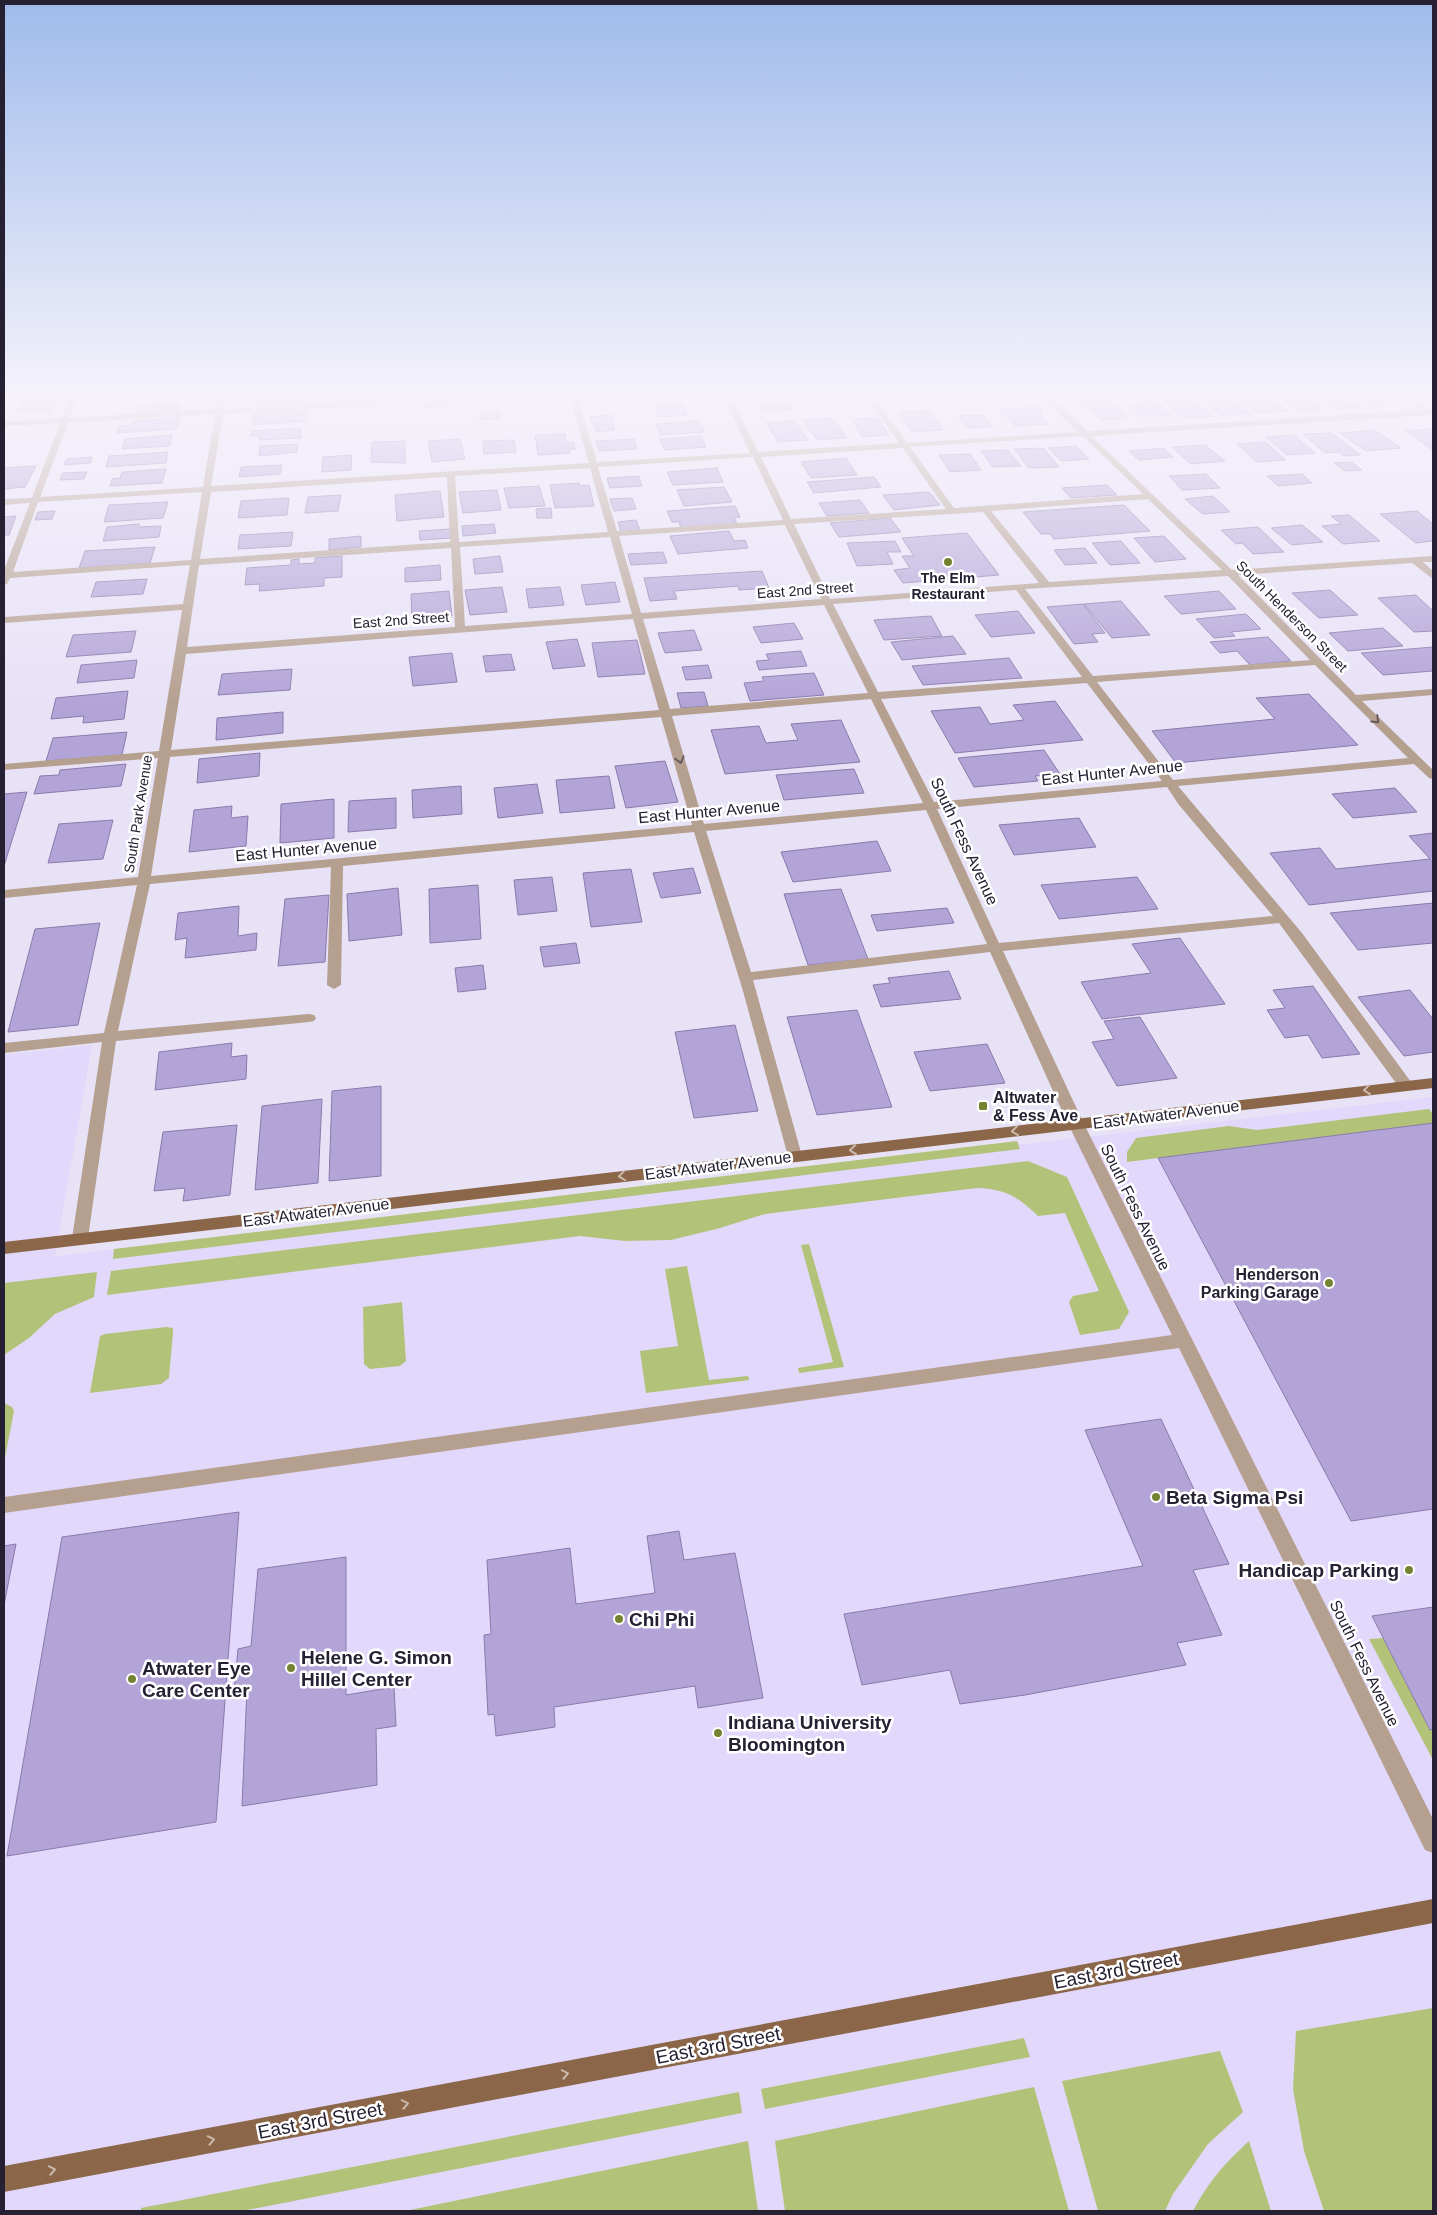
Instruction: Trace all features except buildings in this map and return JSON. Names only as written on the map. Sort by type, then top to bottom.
[{"type":"main road","name":"East Atwater Avenue","points":[[4,1248],[1433,1083]]},
{"type":"main road","name":"East 3rd Street","points":[[4,2179],[1433,1911]]},
{"type":"street","points":[[4,502],[77,497]]},
{"type":"street","name":"South Park Avenue","points":[[80,1238],[110,1036],[144,881],[187,607],[207,497]]},
{"type":"street","points":[[453,497],[460,629]]},
{"type":"street","points":[[602,497],[745,977],[794,1156]]},
{"type":"street","name":"South Fess Avenue","points":[[775,497],[930,806],[1076,1124],[1182,1341],[1218,1413],[1248,1467],[1433,1842]]},
{"type":"street","points":[[942,497],[952,511]]},
{"type":"street","points":[[36,500],[31,507],[5,579],[196,562],[787,523],[1132,497]]},
{"type":"street","name":"South Henderson Street","points":[[1150,497],[1231,574],[1433,776]]},
{"type":"street","points":[[985,509],[1046,585]]},
{"type":"street","name":"East 2nd Street","points":[[180,651],[1018,587],[1433,559]]},
{"type":"street","points":[[1414,560],[1433,576]]},
{"type":"street","points":[[1018,587],[1183,802],[1297,936],[1406,1086]]},
{"type":"street","points":[[4,620],[187,607]]},
{"type":"street","points":[[4,767],[874,696],[1319,662]]},
{"type":"street","points":[[1353,698],[1433,692]]},
{"type":"street","name":"East Hunter Avenue","points":[[4,894],[1418,760]]},
{"type":"street","points":[[334,985],[337,863]]},
{"type":"street","points":[[745,977],[995,948],[1283,919]]},
{"type":"street","points":[[4,1048],[110,1036],[310,1018]]},
{"type":"street","points":[[4,1505],[1182,1341]]},
{"type":"shaded area","name":"Indiana University Bloomington","points":[[92,1045],[55,1256],[1433,1097],[1433,2211],[4,2211],[4,1055]]},
{"type":"green space","points":[[1429,1109],[1433,1114],[1433,1123],[1127,1162],[1127,1152],[1136,1138],[1229,1126],[1257,1130]]},
{"type":"green space","points":[[1017,1141],[1020,1149],[113,1259],[114,1249]]},
{"type":"green space","points":[[1028,1161],[1067,1177],[1129,1312],[1119,1329],[1080,1335],[1069,1302],[1073,1296],[1099,1291],[1065,1213],[1038,1216],[1011,1195],[996,1190],[977,1188],[765,1214],[671,1240],[625,1241],[580,1236],[107,1295],[111,1271]]},
{"type":"green space","points":[[809,1244],[844,1367],[799,1373],[798,1368],[833,1362],[801,1245]]},
{"type":"green space","points":[[687,1266],[709,1380],[748,1376],[749,1380],[646,1393],[640,1351],[678,1346],[665,1269]]},
{"type":"green space","points":[[97,1272],[94,1297],[55,1314],[29,1338],[4,1355],[4,1283]]},
{"type":"green space","points":[[402,1302],[406,1361],[400,1366],[370,1369],[364,1364],[363,1307]]},
{"type":"green space","points":[[166,1327],[173,1328],[169,1378],[161,1384],[90,1393],[100,1336]]},
{"type":"green space","points":[[4,1403],[12,1407],[14,1411],[4,1463]]},
{"type":"green space","points":[[1383,1638],[1430,1730],[1433,1729],[1433,1760],[1369,1639]]},
{"type":"green space","points":[[1433,2008],[1433,2211],[1324,2211],[1304,2151],[1293,2089],[1296,2031]]},
{"type":"green space","points":[[1024,2038],[1030,2057],[765,2109],[761,2089]]},
{"type":"green space","points":[[1220,2051],[1243,2112],[1208,2144],[1173,2194],[1165,2211],[1098,2211],[1062,2081]]},
{"type":"green space","points":[[1034,2087],[1069,2211],[785,2211],[775,2141]]},
{"type":"green space","points":[[739,2092],[742,2113],[242,2211],[141,2211],[141,2208]]},
{"type":"green space","points":[[748,2141],[758,2211],[405,2211]]},
{"type":"green space","points":[[1249,2141],[1271,2211],[1193,2211],[1218,2173]]},
{"type":"place","name":"The Elm Restaurant","points":[[948,562]]},
{"type":"place","name":"Altwater & Fess Ave","points":[[983,1106]]},
{"type":"place","name":"Henderson Parking Garage","points":[[1329,1283]]},
{"type":"place","name":"Beta Sigma Psi","points":[[1156,1497]]},
{"type":"place","name":"Handicap Parking","points":[[1409,1570]]},
{"type":"place","name":"Chi Phi","points":[[619,1619]]},
{"type":"place","name":"Helene G. Simon Hillel Center","points":[[291,1668]]},
{"type":"place","name":"Atwater Eye Care Center","points":[[132,1679]]},
{"type":"place","name":"Indiana University Bloomington","points":[[718,1733]]}]
